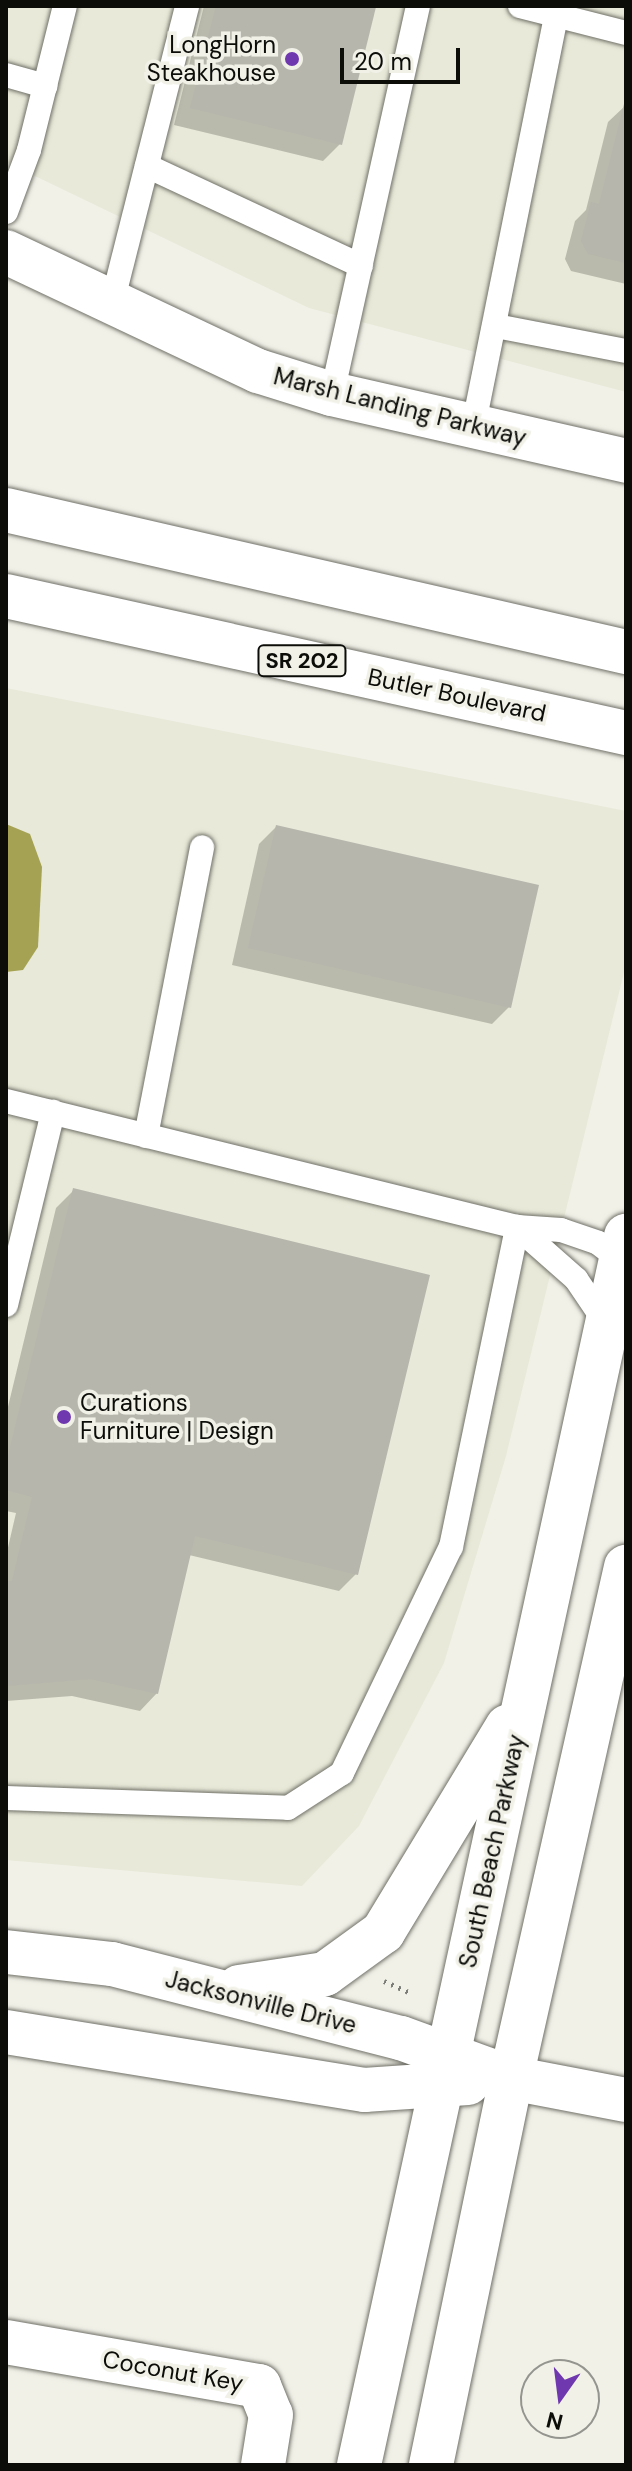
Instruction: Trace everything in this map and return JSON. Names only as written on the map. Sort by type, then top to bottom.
[{"type":"main road","name":"Marsh Landing Parkway","points":[[6,252],[258,371],[332,394],[626,461]]},
{"type":"main road","points":[[6,491],[262,570]]},
{"type":"main road","points":[[6,510],[619,650]]},
{"type":"main road","name":"Butler Boulevard","points":[[6,596],[612,730]]},
{"type":"main road","name":"South Beach Parkway","points":[[359,2465],[624,1254]]},
{"type":"main road","points":[[431,2465],[511,2078],[626,1567]]},
{"type":"main road","points":[[213,1990],[325,1974],[383,1932],[527,1694]]},
{"type":"main road","name":"Jacksonville Drive","points":[[6,1952],[112,1964],[213,1990],[444,2070],[511,2078],[626,2100]]},
{"type":"main road","name":"Jacksonville Drive","points":[[6,2032],[364,2090],[444,2070]]},
{"type":"main road","name":"Coconut Key","points":[[6,2342],[259,2386],[271,2415],[263,2465]]},
{"type":"lane","points":[[6,212],[29,150],[65,6]]},
{"type":"lane","points":[[112,303],[187,6]]},
{"type":"lane","points":[[332,394],[418,6]]},
{"type":"lane","points":[[520,6],[626,33]]},
{"type":"lane","points":[[473,428],[496,326],[556,16]]},
{"type":"lane","points":[[6,75],[45,86]]},
{"type":"lane","points":[[147,166],[361,266]]},
{"type":"lane","points":[[496,326],[626,351]]},
{"type":"lane","points":[[146,1136],[202,847]]},
{"type":"lane","points":[[6,1101],[517,1227],[561,1230],[624,1254]]},
{"type":"lane","points":[[6,1305],[53,1112]]},
{"type":"lane","points":[[517,1227],[576,1279],[607,1325]]},
{"type":"lane","points":[[6,1798],[288,1808],[342,1773],[451,1547],[517,1227]]},
{"type":"shaded area","points":[[6,6],[626,6],[626,392],[309,308],[6,162]]},
{"type":"shaded area","points":[[6,688],[626,811],[626,964],[506,1456],[444,1663],[359,1826],[302,1886],[6,1860]]},
{"type":"shaded area","points":[[6,824],[30,834],[42,867],[38,947],[23,970],[6,972]]},
{"type":"building","points":[[216,6],[376,7],[342,145],[190,108]]},
{"type":"building","points":[[625,100],[626,263],[588,254],[581,241],[591,202],[599,204]]},
{"type":"building","points":[[276,825],[539,885],[511,1008],[248,948]]},
{"type":"building","points":[[73,1188],[430,1275],[358,1575],[195,1536],[158,1694],[90,1679],[6,1686],[6,1581],[12,1581],[32,1497],[6,1490],[6,1464]]},
{"type":"place","name":"LongHorn Steakhouse","points":[[292,59]]},
{"type":"place","name":"Curations Furniture | Design","points":[[64,1417]]}]
